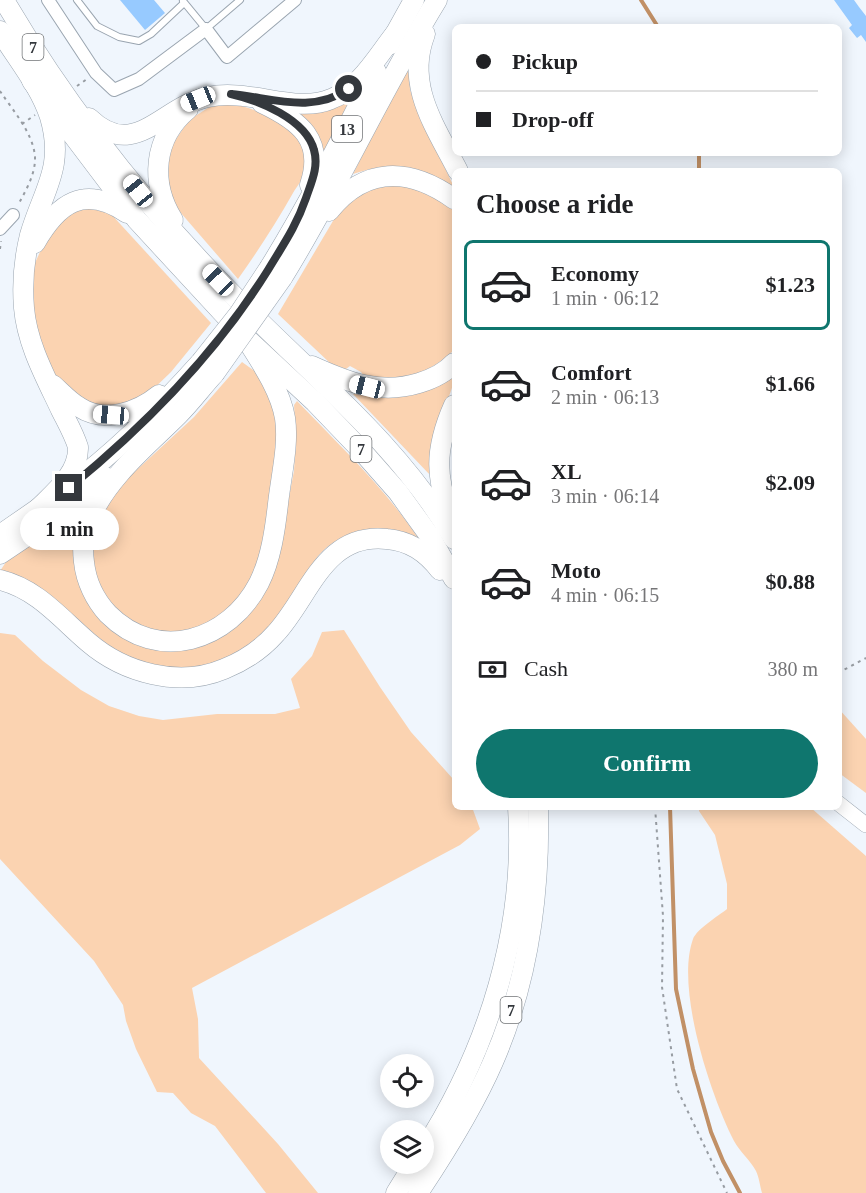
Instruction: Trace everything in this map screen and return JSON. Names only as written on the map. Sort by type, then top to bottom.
[{"type":"highway","name":"7","points":[[4,0],[64,93],[99,142],[192,253],[375,435],[444,520],[452,536]]},
{"type":"highway","name":"13","points":[[276,273],[297,223],[414,0]]},
{"type":"highway","points":[[437,0],[419,51],[418,80],[430,117],[456,168]]},
{"type":"highway","name":"13","points":[[0,554],[76,503],[142,449],[180,413],[239,314],[305,242],[408,46],[437,0]]},
{"type":"highway","name":"7","points":[[0,31],[32,81],[137,220],[245,337],[315,402],[376,466],[429,535],[452,575]]},
{"type":"highway","points":[[64,93],[101,129],[124,136],[138,133],[182,106],[221,95],[305,104],[325,102],[357,82],[395,34]]},
{"type":"highway","points":[[32,81],[49,115],[56,153],[52,178],[31,234],[23,277],[24,311],[39,364],[76,441],[78,454],[71,474],[34,513]]},
{"type":"highway","points":[[192,253],[162,199],[157,176],[158,164],[164,141],[175,122],[192,106],[221,95],[253,99],[278,111],[301,129],[312,143],[316,159],[314,172],[297,223]]},
{"type":"highway","points":[[305,242],[346,192],[372,178],[409,177],[428,183],[452,198]]},
{"type":"highway","points":[[23,277],[32,249],[44,230],[56,214],[72,202],[85,199],[106,201],[137,220]]},
{"type":"highway","points":[[142,449],[111,484],[90,519],[83,549],[87,579],[95,597],[106,612],[130,631],[160,641],[198,638],[226,623],[248,600],[259,582],[269,555],[276,520],[286,433],[285,416],[279,398],[245,337]]},
{"type":"highway","points":[[300,361],[348,382],[386,389],[404,388],[430,380],[452,364]]},
{"type":"highway","points":[[48,381],[80,408],[94,414],[125,414],[137,410],[208,368]]},
{"type":"highway","name":"13","points":[[0,535],[69,488],[208,368]]},
{"type":"highway","points":[[452,410],[444,428],[439,450],[442,487],[452,520]]},
{"type":"highway","points":[[0,580],[28,590],[91,645],[110,658],[152,675],[173,677],[197,676],[223,670],[244,660],[276,633],[328,559],[346,546],[366,539],[392,539],[414,546],[433,562],[452,588]]},
{"type":"highway","name":"7","points":[[434,1131],[455,1095],[476,1049],[490,1014],[501,974],[511,931],[516,888],[520,848],[518,810]]},
{"type":"highway","name":"7","points":[[418,1193],[471,1106],[494,1061],[509,1018],[531,933],[538,860],[538,810]]},
{"type":"highway","points":[[396,1193],[408,1174]]},
{"type":"street","points":[[48,0],[96,72],[114,90],[139,79],[206,29],[226,57],[295,0]]},
{"type":"street","points":[[0,229],[13,215]]},
{"type":"street","points":[[842,806],[866,825]]},
{"type":"lane","points":[[77,0],[97,26],[119,37],[139,40],[151,34],[183,2],[206,29],[240,0]]},
{"type":"path","points":[[0,91],[22,124],[31,143],[35,161],[29,184],[13,215]]},
{"type":"path","points":[[22,124],[35,115]]},
{"type":"path","points":[[842,671],[866,658]]},
{"type":"path","points":[[655,810],[663,916],[662,987],[677,1089],[727,1193]]},
{"type":"shaded area","points":[[409,63],[410,90],[452,186],[429,174],[405,167],[381,167],[353,174]]},
{"type":"shaded area","points":[[353,93],[323,155],[286,108]]},
{"type":"shaded area","points":[[230,103],[269,116],[292,132],[301,143],[306,169],[303,178],[267,237],[238,279],[174,205],[166,175],[172,145],[189,120],[214,104]]},
{"type":"shaded area","points":[[407,184],[449,203],[452,207],[452,352],[434,366],[413,375],[391,379],[365,378],[361,372],[350,366],[346,369],[331,364],[278,314],[343,204],[366,188]]},
{"type":"shaded area","points":[[86,207],[111,214],[211,323],[171,372],[146,396],[111,407],[84,402],[55,376],[36,330],[31,293],[34,265],[46,239],[68,214]]},
{"type":"shaded area","points":[[242,362],[260,375],[273,401],[279,433],[262,553],[242,596],[207,627],[161,634],[119,615],[94,577],[92,532],[116,489],[194,417]]},
{"type":"shaded area","points":[[452,375],[452,388],[433,434],[430,475],[353,394],[388,396]]},
{"type":"shaded area","points":[[297,401],[376,484],[418,538],[391,530],[376,530],[362,531],[336,541],[315,560],[282,612],[269,628],[235,654],[194,667],[160,666],[132,658],[109,645],[49,595],[27,581],[0,571],[6,562],[89,506],[92,606],[187,647],[276,564],[294,471],[296,439],[294,405]]},
{"type":"shaded area","points":[[344,630],[411,732],[452,778],[452,810],[473,810],[480,829],[460,845],[192,988],[198,1019],[199,1058],[278,1144],[318,1193],[266,1193],[215,1126],[191,1113],[173,1093],[157,1092],[136,1049],[123,1005],[94,961],[0,859],[0,633],[15,635],[43,661],[81,690],[109,706],[139,716],[163,720],[217,714],[275,714],[300,708],[291,679],[312,656],[322,632]]},
{"type":"shaded area","points":[[842,712],[866,739],[866,793],[842,775]]},
{"type":"shaded area","points":[[813,810],[866,856],[866,1193],[762,1193],[756,1171],[736,1145],[725,1121],[698,1042],[689,985],[689,960],[695,935],[727,909],[727,884],[715,835],[699,811]]},
{"type":"building","points":[[120,0],[154,0],[165,13],[145,30]]},
{"type":"building","points":[[834,0],[854,0],[866,16],[866,42],[861,35],[857,38],[849,28],[852,25]]},
{"type":"waterway","points":[[641,0],[656,24]]},
{"type":"waterway","points":[[699,156],[699,168]]},
{"type":"waterway","points":[[670,810],[676,989],[693,1069],[711,1132],[740,1193]]},
{"type":"route","points":[[69,488],[115,450],[163,405],[201,362],[255,291],[297,223],[316,166],[312,143],[301,129],[278,111],[253,99],[231,94],[314,104],[325,102],[349,89]]}]
